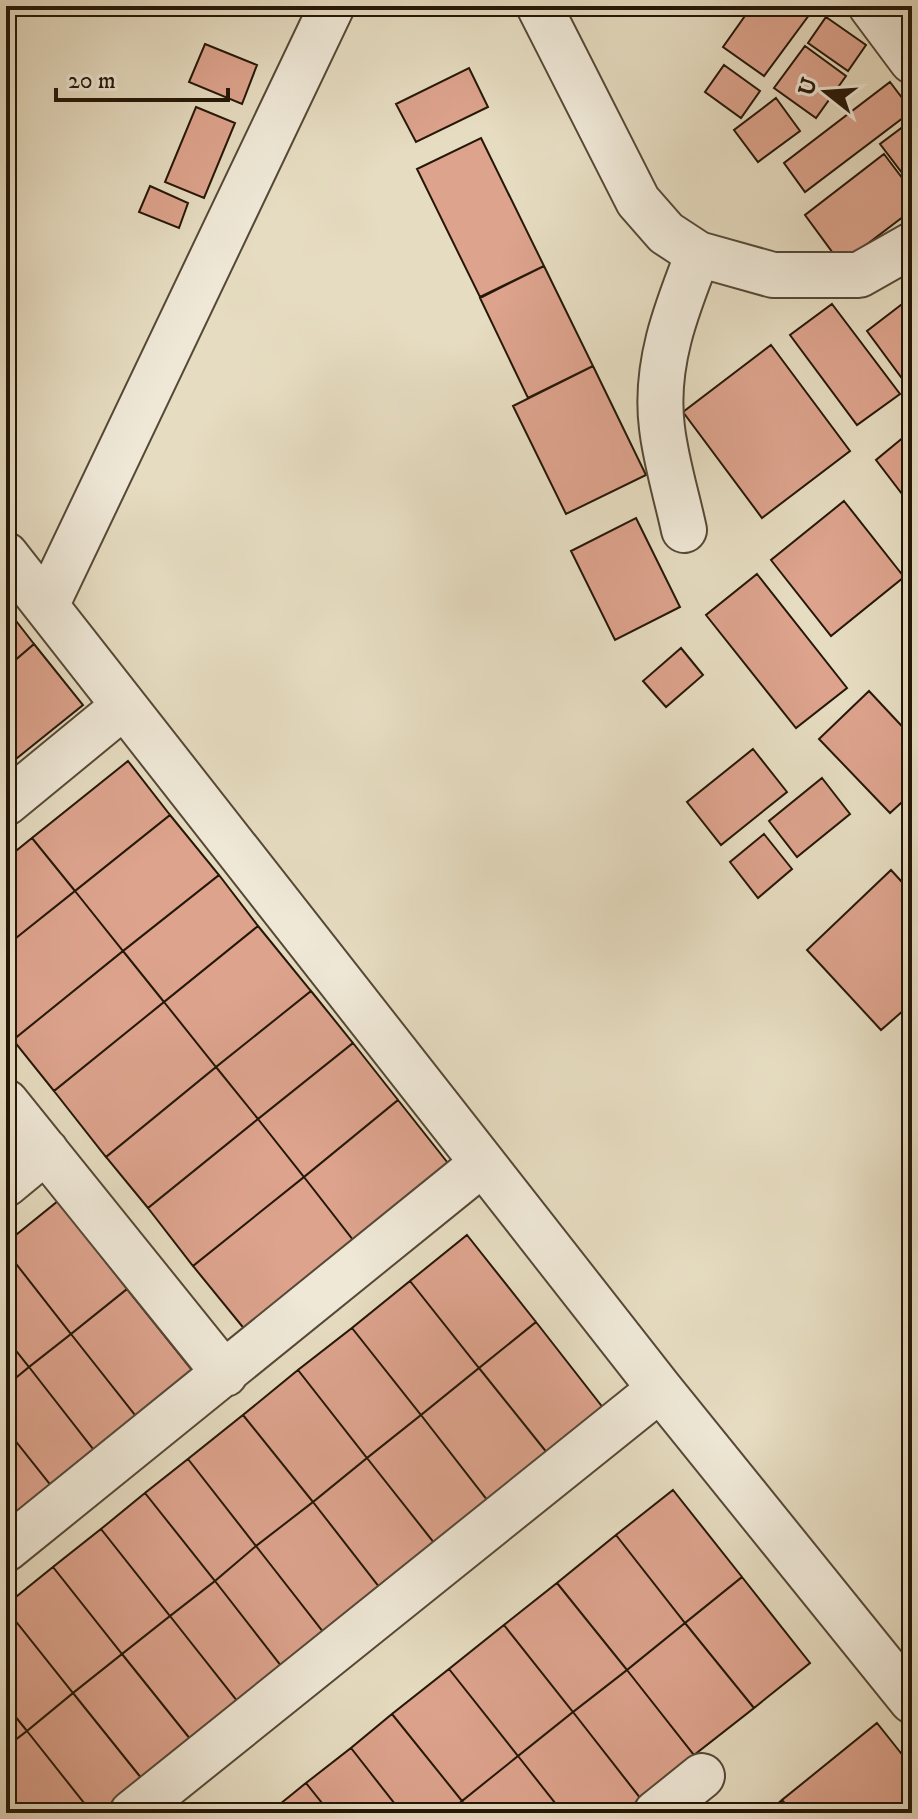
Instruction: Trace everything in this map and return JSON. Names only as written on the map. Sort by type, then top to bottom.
[{"type":"street","points":[[46,606],[332,6]]},
{"type":"street","points":[[539,6],[638,201],[666,233],[698,254],[773,275],[859,275],[912,245]]},
{"type":"street","points":[[871,6],[912,61]]},
{"type":"street","points":[[684,530],[661,426],[663,357],[674,315],[698,254]]},
{"type":"street","points":[[6,555],[660,1389],[912,1701]]},
{"type":"street","points":[[6,803],[124,706]]},
{"type":"street","points":[[6,1102],[225,1374]]},
{"type":"street","points":[[6,1184],[46,1151]]},
{"type":"street","points":[[6,1549],[483,1163]]},
{"type":"street","points":[[132,1813],[660,1389]]},
{"type":"street","points":[[656,1813],[702,1776]]},
{"type":"building","points":[[752,6],[815,7],[764,76],[723,47]]},
{"type":"building","points":[[826,17],[866,45],[848,71],[808,43]]},
{"type":"building","points":[[205,44],[257,65],[242,104],[189,82]]},
{"type":"building","points":[[805,46],[846,76],[816,118],[774,88]]},
{"type":"building","points":[[724,65],[760,91],[741,118],[705,92]]},
{"type":"building","points":[[469,68],[488,107],[416,142],[396,104]]},
{"type":"building","points":[[890,82],[912,111],[805,192],[784,163]]},
{"type":"building","points":[[776,98],[800,131],[758,162],[734,130]]},
{"type":"building","points":[[196,107],[235,123],[204,198],[165,182]]},
{"type":"building","points":[[912,120],[912,186],[880,144]]},
{"type":"building","points":[[481,138],[544,266],[480,297],[417,169]]},
{"type":"building","points":[[884,154],[912,191],[912,210],[841,264],[805,215]]},
{"type":"building","points":[[150,186],[188,203],[179,228],[139,212]]},
{"type":"building","points":[[544,266],[593,366],[528,398],[480,298]]},
{"type":"building","points":[[906,301],[912,308],[912,392],[867,331]]},
{"type":"building","points":[[832,304],[900,394],[857,425],[790,335]]},
{"type":"building","points":[[771,345],[850,451],[762,518],[683,412]]},
{"type":"building","points":[[593,366],[646,475],[566,514],[513,406]]},
{"type":"building","points":[[912,432],[912,507],[876,460]]},
{"type":"building","points":[[844,501],[904,577],[831,636],[771,560]]},
{"type":"building","points":[[636,518],[680,607],[615,640],[571,551]]},
{"type":"building","points":[[757,574],[847,688],[796,728],[706,615]]},
{"type":"building","points":[[6,608],[34,644],[6,668]]},
{"type":"building","points":[[34,644],[83,705],[6,767],[6,668]]},
{"type":"building","points":[[681,648],[703,675],[666,707],[643,681]]},
{"type":"building","points":[[869,691],[912,737],[912,793],[890,813],[819,739]]},
{"type":"building","points":[[753,749],[787,792],[721,845],[687,802]]},
{"type":"building","points":[[128,761],[170,815],[75,891],[32,838]]},
{"type":"building","points":[[822,778],[850,814],[797,857],[769,821]]},
{"type":"building","points":[[170,815],[219,875],[123,951],[75,891]]},
{"type":"building","points":[[764,834],[792,869],[758,898],[730,862]]},
{"type":"building","points":[[32,838],[75,891],[6,946],[6,859]]},
{"type":"building","points":[[891,870],[912,893],[912,1003],[881,1030],[807,950]]},
{"type":"building","points":[[219,875],[258,926],[164,1002],[123,951]]},
{"type":"building","points":[[75,891],[123,951],[13,1040],[6,1031],[6,946]]},
{"type":"building","points":[[258,926],[311,991],[216,1067],[164,1002]]},
{"type":"building","points":[[123,951],[164,1002],[54,1091],[13,1040]]},
{"type":"building","points":[[311,991],[353,1043],[258,1119],[216,1067]]},
{"type":"building","points":[[164,1002],[216,1067],[106,1157],[54,1091]]},
{"type":"building","points":[[353,1043],[398,1100],[304,1177],[258,1119]]},
{"type":"building","points":[[216,1067],[258,1119],[148,1208],[106,1157]]},
{"type":"building","points":[[398,1100],[459,1177],[364,1254],[304,1177]]},
{"type":"building","points":[[258,1119],[304,1177],[193,1266],[148,1208]]},
{"type":"building","points":[[304,1177],[364,1254],[255,1342],[193,1266]]},
{"type":"building","points":[[58,1201],[127,1289],[71,1334],[6,1251],[6,1243]]},
{"type":"building","points":[[467,1235],[536,1322],[479,1368],[410,1281]]},
{"type":"building","points":[[6,1251],[71,1334],[29,1367],[6,1338]]},
{"type":"building","points":[[410,1281],[479,1368],[421,1415],[352,1328]]},
{"type":"building","points":[[127,1289],[196,1375],[139,1420],[71,1334]]},
{"type":"building","points":[[536,1322],[604,1409],[548,1454],[479,1368]]},
{"type":"building","points":[[352,1328],[421,1415],[367,1458],[298,1370]]},
{"type":"building","points":[[71,1334],[139,1420],[97,1454],[29,1367]]},
{"type":"building","points":[[6,1338],[29,1367],[6,1386]]},
{"type":"building","points":[[29,1367],[97,1454],[53,1488],[6,1429],[6,1386]]},
{"type":"building","points":[[479,1368],[548,1454],[488,1501],[421,1415]]},
{"type":"building","points":[[298,1370],[367,1458],[313,1502],[243,1415]]},
{"type":"building","points":[[243,1415],[313,1502],[256,1546],[188,1459]]},
{"type":"building","points":[[421,1415],[488,1501],[435,1544],[367,1458]]},
{"type":"building","points":[[6,1429],[53,1488],[6,1526]]},
{"type":"building","points":[[367,1458],[435,1544],[380,1588],[313,1502]]},
{"type":"building","points":[[188,1459],[256,1546],[215,1581],[145,1493]]},
{"type":"building","points":[[673,1490],[742,1577],[685,1623],[616,1535]]},
{"type":"building","points":[[145,1493],[215,1581],[170,1616],[101,1529]]},
{"type":"building","points":[[313,1502],[380,1588],[324,1633],[256,1546]]},
{"type":"building","points":[[101,1529],[170,1616],[122,1654],[53,1567]]},
{"type":"building","points":[[616,1535],[685,1623],[627,1670],[557,1583]]},
{"type":"building","points":[[256,1546],[324,1633],[282,1667],[215,1581]]},
{"type":"building","points":[[53,1567],[122,1654],[73,1693],[6,1609],[6,1605]]},
{"type":"building","points":[[742,1577],[810,1663],[754,1708],[685,1623]]},
{"type":"building","points":[[215,1581],[282,1667],[238,1702],[170,1616]]},
{"type":"building","points":[[557,1583],[627,1670],[573,1712],[504,1625]]},
{"type":"building","points":[[6,1609],[73,1693],[27,1731],[6,1705]]},
{"type":"building","points":[[170,1616],[238,1702],[191,1740],[122,1654]]},
{"type":"building","points":[[685,1623],[754,1708],[694,1755],[627,1670]]},
{"type":"building","points":[[504,1625],[573,1712],[518,1756],[449,1669]]},
{"type":"building","points":[[122,1654],[191,1740],[142,1779],[73,1693]]},
{"type":"building","points":[[449,1669],[518,1756],[462,1801],[392,1714]]},
{"type":"building","points":[[627,1670],[694,1755],[641,1799],[573,1712]]},
{"type":"building","points":[[73,1693],[142,1779],[99,1813],[92,1813],[27,1731]]},
{"type":"building","points":[[6,1705],[27,1731],[6,1747]]},
{"type":"building","points":[[573,1712],[641,1799],[623,1813],[563,1813],[518,1756]]},
{"type":"building","points":[[392,1714],[462,1801],[447,1813],[402,1813],[351,1748]]},
{"type":"building","points":[[877,1723],[912,1767],[912,1803],[900,1813],[793,1813],[782,1800]]},
{"type":"building","points":[[27,1731],[92,1813],[6,1813],[6,1747]]},
{"type":"building","points":[[351,1748],[402,1813],[330,1813],[306,1783]]},
{"type":"building","points":[[518,1756],[563,1813],[471,1813],[462,1801]]},
{"type":"building","points":[[306,1783],[330,1813],[269,1813]]},
{"type":"building","points":[[782,1800],[793,1813],[767,1813]]}]
